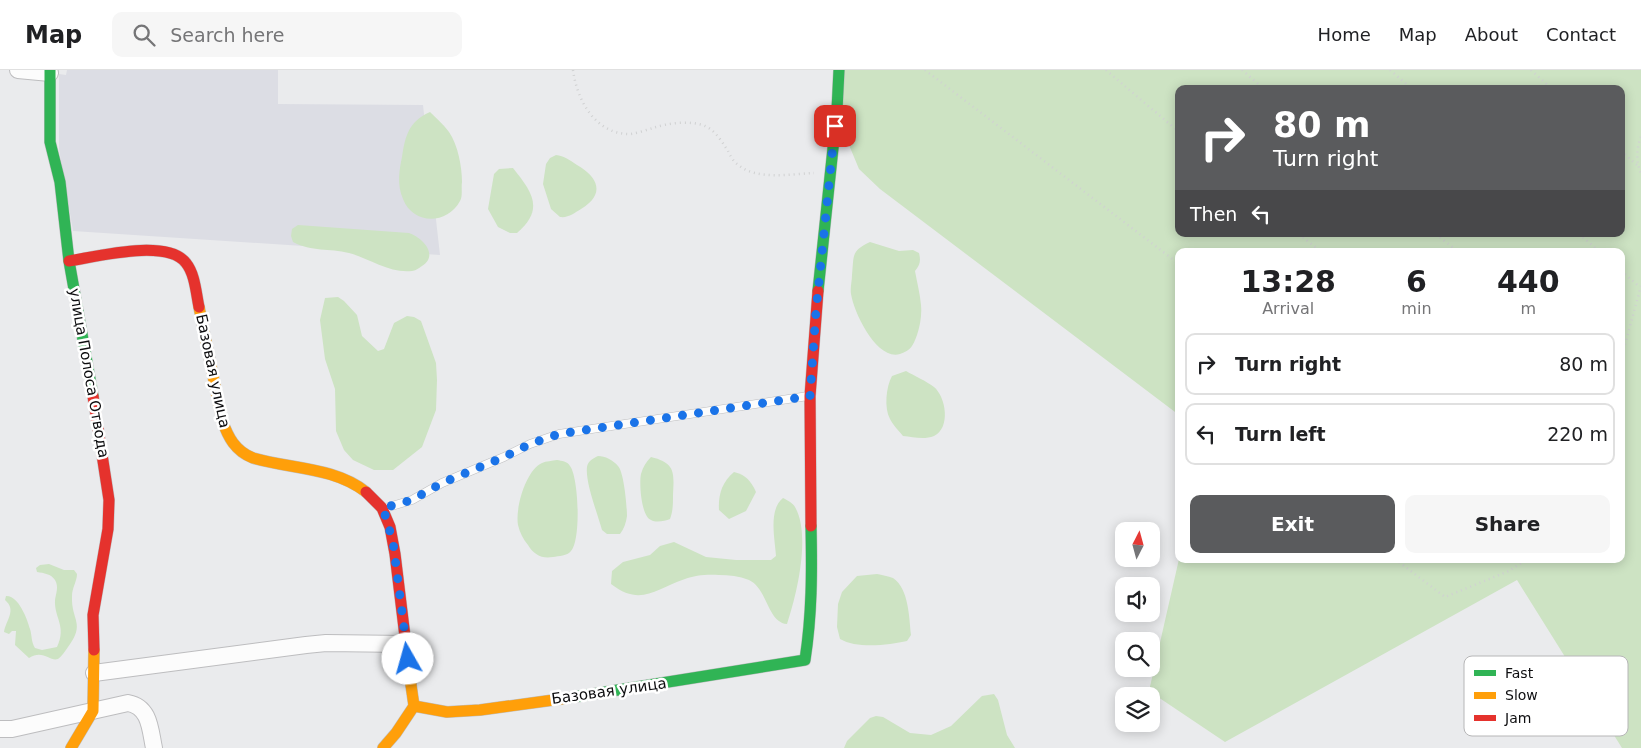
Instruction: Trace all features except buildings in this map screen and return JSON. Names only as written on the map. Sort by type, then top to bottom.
[{"type":"street","name":"улица Полоса Отвода","points":[[18,70],[50,71],[50,142],[60,182],[69,261],[100,431],[109,500],[108,529],[93,615],[93,711]]},
{"type":"street","points":[[810,396],[816,311],[839,70]]},
{"type":"street","name":"Базовая улица","points":[[69,261],[149,250],[169,252],[186,262],[191,271],[222,420],[231,442],[241,453],[253,458],[321,471],[346,479],[360,487],[383,508]]},
{"type":"street","name":"Базовая улица","points":[[414,706],[447,712],[480,710],[625,690],[805,660],[812,596],[810,396]]},
{"type":"street","points":[[383,508],[393,542],[414,706],[396,733],[383,748]]},
{"type":"street","points":[[94,673],[306,645],[405,644]]},
{"type":"street","points":[[0,729],[12,729],[128,703],[138,704],[148,720],[154,748]]},
{"type":"street","points":[[71,748],[93,711]]},
{"type":"lane","points":[[383,508],[412,500],[442,483],[530,444],[559,434],[810,396]]},
{"type":"path","points":[[573,70],[582,104],[599,124],[617,132],[632,134],[666,124],[693,124],[706,127],[717,135],[736,163],[754,174],[830,172]]},
{"type":"path","points":[[925,70],[1175,261]]},
{"type":"path","points":[[1106,70],[1175,129]]},
{"type":"path","points":[[1242,70],[1259,85]]},
{"type":"path","points":[[1390,70],[1407,85]]},
{"type":"path","points":[[1531,70],[1548,85]]},
{"type":"path","points":[[1637,166],[1641,137]]},
{"type":"path","points":[[1625,155],[1637,166],[1641,173]]},
{"type":"path","points":[[1303,237],[1316,248]]},
{"type":"path","points":[[1440,237],[1453,248]]},
{"type":"path","points":[[1583,237],[1595,248]]},
{"type":"path","points":[[1625,274],[1641,287],[1625,345]]},
{"type":"path","points":[[1399,563],[1445,597],[1510,571],[1522,563]]},
{"type":"shaded area","points":[[67,70],[278,70],[278,104],[423,105],[440,255],[73,231],[59,149],[59,74],[66,75]]},
{"type":"green space","points":[[839,70],[1641,70],[1641,748],[1622,748],[1614,736],[1628,736],[1628,656],[1564,656],[1517,580],[1225,742],[1160,698],[1160,687],[1150,687],[1152,677],[1160,677],[1160,643],[1178,563],[1625,563],[1625,248],[1175,248],[1175,412],[880,189],[859,169],[837,110]]},
{"type":"green space","points":[[430,112],[449,132],[455,143],[461,170],[462,194],[454,209],[439,218],[430,219],[414,214],[408,208],[401,194],[399,178],[403,149],[409,130],[417,120]]},
{"type":"green space","points":[[556,155],[567,158],[584,170],[594,180],[596,186],[594,197],[589,203],[574,214],[566,217],[560,217],[551,209],[543,184],[546,164],[550,158]]},
{"type":"green space","points":[[513,168],[526,185],[533,200],[531,216],[517,233],[510,233],[498,227],[488,209],[494,174],[499,169]]},
{"type":"green space","points":[[298,225],[409,233],[424,243],[429,252],[429,257],[427,262],[414,270],[396,270],[349,253],[314,249],[293,242],[291,236],[292,229]]},
{"type":"green space","points":[[870,242],[899,251],[913,250],[919,253],[920,263],[915,271],[921,305],[920,324],[913,345],[907,351],[900,354],[891,354],[875,343],[862,323],[853,302],[851,289],[855,254],[859,248]]},
{"type":"green space","points":[[338,297],[357,315],[362,336],[378,351],[384,349],[394,323],[407,316],[421,321],[436,363],[436,410],[422,447],[393,470],[374,470],[353,460],[344,450],[336,431],[335,389],[325,359],[320,320],[325,298]]},
{"type":"green space","points":[[906,371],[934,387],[941,398],[944,405],[945,420],[939,432],[934,436],[922,438],[903,436],[890,419],[886,403],[890,381],[892,376]]},
{"type":"green space","points":[[598,456],[614,462],[622,475],[627,516],[625,526],[620,534],[607,534],[602,530],[592,498],[587,467],[591,460]]},
{"type":"green space","points":[[651,457],[665,462],[669,466],[672,470],[674,481],[670,519],[658,522],[648,517],[641,499],[641,474]]},
{"type":"green space","points":[[557,460],[567,463],[573,473],[578,509],[576,535],[574,545],[569,553],[563,556],[545,557],[539,556],[533,551],[523,538],[518,525],[518,509],[523,490],[531,473],[542,463]]},
{"type":"green space","points":[[734,472],[748,479],[756,492],[746,511],[729,519],[719,510],[719,499],[724,484]]},
{"type":"green space","points":[[783,498],[795,507],[800,519],[802,533],[801,565],[795,597],[787,624],[775,618],[755,584],[738,577],[697,576],[648,594],[640,595],[622,591],[611,584],[612,571],[623,562],[650,555],[660,546],[674,542],[706,557],[736,560],[771,560],[776,556],[775,510]]},
{"type":"green space","points":[[49,564],[64,570],[74,570],[77,574],[72,596],[77,627],[76,632],[68,647],[58,659],[42,655],[29,658],[15,645],[16,631],[12,631],[9,634],[4,632],[10,615],[10,608],[5,600],[6,596],[18,603],[29,624],[35,648],[42,650],[57,647],[61,633],[55,606],[56,583],[49,575],[37,572],[36,568],[40,565]]},
{"type":"green space","points":[[877,574],[893,578],[902,589],[909,612],[911,635],[907,641],[882,645],[855,644],[840,639],[837,627],[838,604],[842,592],[857,576]]},
{"type":"green space","points":[[994,694],[998,700],[1007,735],[1015,748],[844,748],[847,741],[870,718],[876,716],[883,717],[910,733],[931,735],[951,726],[982,696]]},
{"type":"traffic: fast","points":[[50,70],[50,142],[60,182],[69,261],[93,396]]},
{"type":"traffic: fast","points":[[818,291],[837,110],[839,70]]},
{"type":"traffic: fast","points":[[568,698],[805,660],[811,593],[811,526]]},
{"type":"traffic: slow","points":[[199,307],[222,420],[230,438],[241,452],[267,462],[326,473],[354,484],[366,492]]},
{"type":"traffic: slow","points":[[71,748],[93,711],[94,650]]},
{"type":"traffic: slow","points":[[383,748],[396,733],[414,706],[410,678]]},
{"type":"traffic: slow","points":[[414,706],[447,712],[480,710],[568,698]]},
{"type":"traffic: jam","points":[[69,261],[112,253],[147,250],[177,256],[189,267],[195,284],[199,307]]},
{"type":"traffic: jam","points":[[811,526],[810,396],[818,291]]},
{"type":"traffic: jam","points":[[93,396],[109,500],[108,529],[93,615],[94,650]]},
{"type":"traffic: jam","points":[[366,492],[382,508],[390,527],[410,678]]},
{"type":"route","points":[[408,659],[393,542],[383,508],[412,500],[442,483],[544,438],[559,434],[810,396],[816,311],[835,126]]}]
